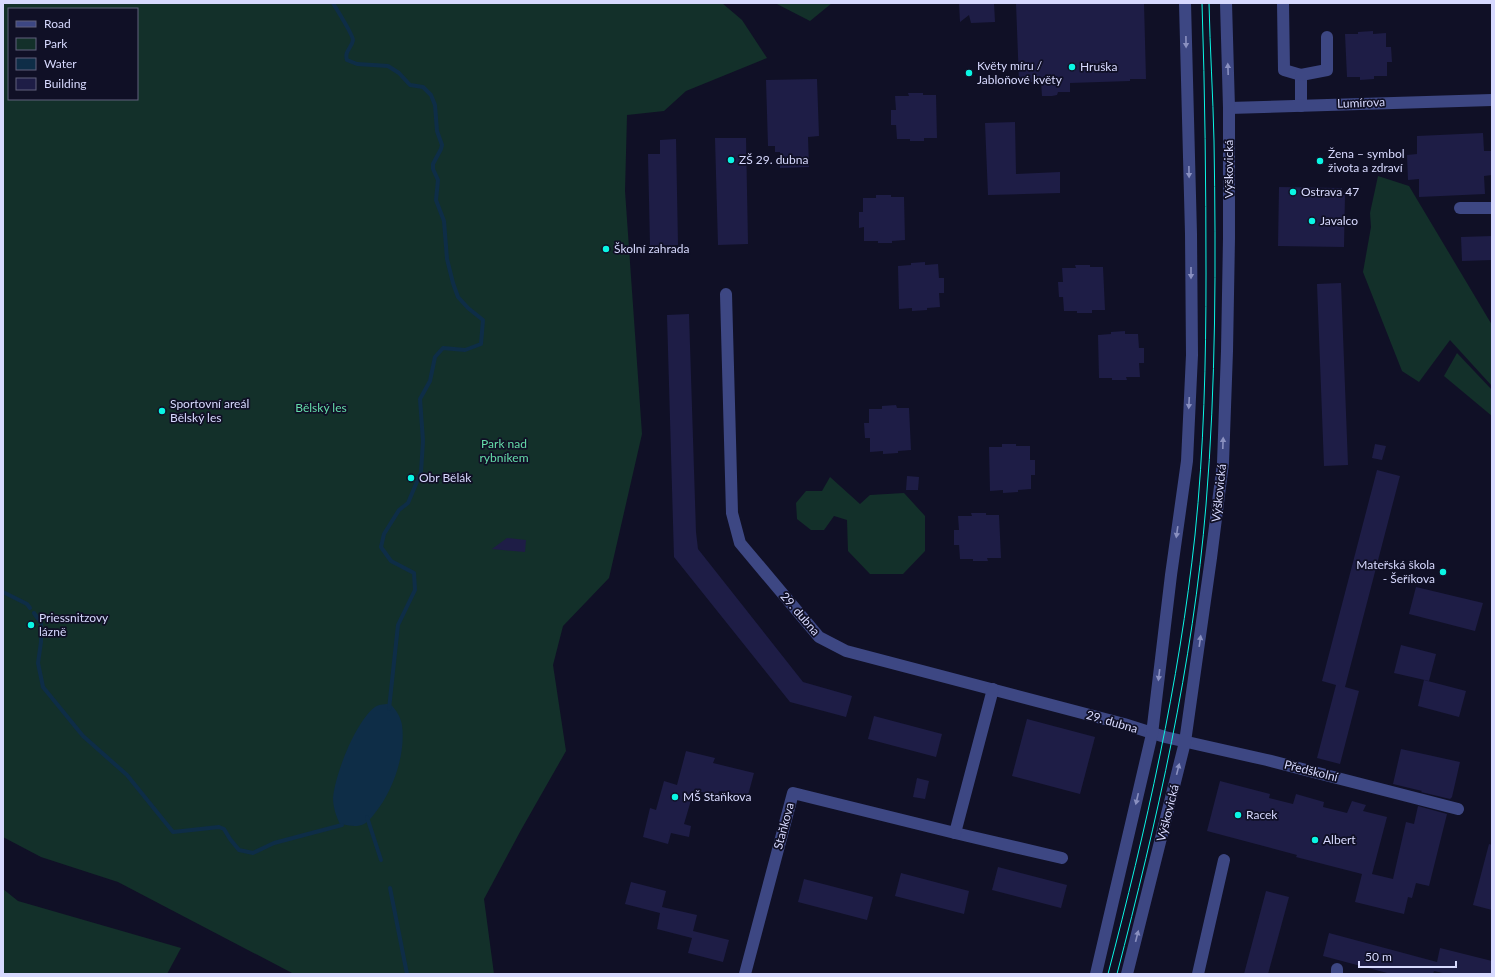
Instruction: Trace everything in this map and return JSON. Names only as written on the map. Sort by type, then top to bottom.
[{"type":"street","points":[[1096,974],[1152,734],[1186,462],[1192,355],[1191,234],[1185,3]]},
{"type":"street","name":"Výškovická","points":[[1127,974],[1185,742],[1212,558],[1223,463],[1227,336],[1229,108],[1226,3]]},
{"type":"street","points":[[1283,3],[1284,70],[1301,75],[1327,70],[1327,36]]},
{"type":"street","points":[[1300,106],[1301,75]]},
{"type":"street","name":"Lumírova","points":[[1229,108],[1492,100]]},
{"type":"street","points":[[1460,208],[1492,208]]},
{"type":"street","name":"29. dubna","points":[[726,294],[732,513],[740,543],[819,637],[846,650],[1124,724],[1165,737]]},
{"type":"street","points":[[956,833],[993,689]]},
{"type":"street","name":"Předškolní","points":[[1165,737],[1266,760],[1458,808]]},
{"type":"street","name":"Staňkova","points":[[745,974],[793,793],[1062,858]]},
{"type":"street","points":[[1198,974],[1224,860]]},
{"type":"green space","name":"Bělský les","points":[[3,3],[722,3],[742,20],[767,58],[686,91],[664,111],[627,115],[625,191],[642,434],[609,578],[563,626],[553,665],[566,751],[484,899],[494,974],[294,974],[118,882],[41,857],[3,837]]},
{"type":"green space","points":[[775,3],[832,3],[810,21]]},
{"type":"green space","points":[[1378,176],[1409,186],[1492,325],[1492,386],[1450,340],[1419,382],[1402,371],[1363,272],[1371,227],[1370,213]]},
{"type":"green space","points":[[1457,353],[1492,390],[1492,416],[1444,376]]},
{"type":"green space","points":[[830,477],[860,504],[870,495],[904,493],[925,516],[925,551],[903,574],[870,574],[848,551],[847,520],[834,516],[824,530],[811,530],[797,519],[796,503],[806,491],[822,491]]},
{"type":"green space","points":[[3,889],[18,901],[181,948],[167,974],[3,974]]},
{"type":"water","points":[[382,704],[390,704],[401,719],[403,736],[400,760],[393,783],[373,816],[367,822],[358,826],[340,824],[335,811],[333,798],[342,762],[354,736],[368,714],[377,706]]},
{"type":"building","points":[[959,3],[994,3],[995,22],[971,23],[969,15],[960,22]]},
{"type":"building","points":[[1016,3],[1144,3],[1146,79],[1070,83],[1070,92],[1058,92],[1057,95],[1042,96],[1041,82],[1019,82]]},
{"type":"building","points":[[1373,31],[1373,34],[1386,33],[1386,47],[1391,47],[1392,62],[1387,62],[1387,76],[1374,76],[1374,79],[1360,80],[1360,77],[1347,77],[1345,34],[1358,34],[1358,32]]},
{"type":"building","points":[[817,79],[819,136],[808,137],[809,167],[780,168],[780,152],[775,152],[775,146],[768,146],[766,80]]},
{"type":"building","points":[[908,93],[936,95],[937,138],[924,138],[924,141],[897,139],[896,125],[891,125],[891,110],[896,110],[895,96],[909,96]]},
{"type":"building","points":[[1015,122],[1016,174],[1060,172],[1060,193],[988,195],[985,123]]},
{"type":"building","points":[[1483,133],[1484,151],[1492,151],[1492,175],[1484,176],[1485,194],[1419,197],[1419,179],[1408,180],[1407,155],[1417,154],[1417,136]]},
{"type":"building","points":[[715,138],[746,138],[748,244],[718,245]]},
{"type":"building","points":[[676,139],[678,245],[650,246],[648,154],[660,154],[660,140]]},
{"type":"building","name":"Javalco","points":[[1279,187],[1342,188],[1342,195],[1345,195],[1344,247],[1278,246]]},
{"type":"building","points":[[876,195],[904,197],[905,240],[892,241],[892,243],[864,241],[864,227],[859,228],[859,212],[863,212],[863,198],[876,198]]},
{"type":"building","points":[[1492,236],[1492,260],[1462,261],[1461,237]]},
{"type":"building","points":[[925,262],[925,265],[938,264],[939,278],[944,278],[944,293],[939,293],[940,307],[912,311],[912,308],[899,309],[898,266]]},
{"type":"building","points":[[1075,265],[1103,267],[1105,310],[1092,310],[1092,313],[1064,311],[1063,297],[1059,297],[1058,282],[1063,282],[1062,268],[1076,268]]},
{"type":"building","points":[[1341,283],[1348,465],[1324,466],[1317,284]]},
{"type":"building","points":[[689,314],[696,532],[698,549],[803,682],[852,696],[846,717],[790,702],[674,557],[667,315]]},
{"type":"building","points":[[1125,331],[1125,334],[1138,334],[1139,348],[1144,348],[1144,363],[1139,363],[1140,377],[1126,377],[1127,380],[1099,378],[1098,335]]},
{"type":"building","points":[[896,405],[897,408],[909,408],[911,450],[883,454],[883,451],[870,452],[870,438],[865,438],[864,423],[869,423],[869,409],[882,409],[882,406]]},
{"type":"building","points":[[1002,444],[1030,446],[1030,460],[1035,460],[1035,475],[1031,475],[1031,489],[1003,493],[1003,490],[990,491],[989,447],[1002,447]]},
{"type":"building","points":[[1375,444],[1386,446],[1382,460],[1372,458]]},
{"type":"building","points":[[1377,470],[1400,476],[1345,687],[1359,691],[1340,764],[1317,758],[1336,685],[1322,681]]},
{"type":"building","points":[[907,476],[919,477],[918,490],[906,490]]},
{"type":"building","points":[[971,513],[999,515],[1001,558],[987,558],[988,561],[960,559],[959,545],[954,545],[954,530],[959,530],[958,516],[972,516]]},
{"type":"building","points":[[507,538],[526,540],[525,552],[492,549]]},
{"type":"building","points":[[1416,587],[1483,603],[1475,631],[1409,614]]},
{"type":"building","points":[[1401,645],[1436,654],[1429,681],[1394,673]]},
{"type":"building","points":[[1424,680],[1466,691],[1459,717],[1418,706]]},
{"type":"building","points":[[874,716],[942,734],[936,757],[868,739]]},
{"type":"building","points":[[1027,719],[1095,737],[1080,794],[1012,776]]},
{"type":"building","points":[[1401,749],[1460,762],[1452,797],[1450,799],[1393,784]]},
{"type":"building","name":"MŠ Staňkova","points":[[686,751],[715,758],[713,763],[754,773],[747,799],[719,791],[718,796],[694,790],[684,824],[691,826],[689,837],[671,833],[668,844],[643,837],[650,808],[656,810],[664,781],[677,785]]},
{"type":"building","points":[[917,778],[929,781],[925,799],[913,797]]},
{"type":"building","points":[[1220,781],[1270,794],[1269,798],[1293,804],[1296,794],[1324,802],[1323,807],[1347,813],[1352,801],[1366,805],[1363,811],[1387,817],[1372,874],[1393,879],[1406,822],[1414,824],[1418,806],[1447,814],[1429,886],[1416,883],[1412,898],[1408,897],[1404,914],[1355,902],[1362,874],[1296,857],[1297,855],[1207,831]]},
{"type":"building","points":[[1489,844],[1492,845],[1492,910],[1473,905]]},
{"type":"building","points":[[998,867],[1067,885],[1061,908],[992,890]]},
{"type":"building","points":[[901,873],[969,891],[964,914],[895,896]]},
{"type":"building","points":[[804,879],[873,897],[867,920],[798,902]]},
{"type":"building","points":[[631,882],[666,891],[662,907],[697,915],[693,931],[729,940],[723,962],[688,953],[692,938],[657,929],[660,913],[625,904]]},
{"type":"building","points":[[1266,891],[1289,897],[1268,974],[1244,974]]},
{"type":"building","points":[[1329,933],[1437,962],[1440,948],[1492,961],[1492,974],[1447,974],[1434,971],[1433,974],[1391,974],[1323,956]]},
{"type":"waterway","points":[[333,3],[348,28],[353,40],[347,52],[347,60],[357,64],[388,66],[399,73],[410,85],[423,87],[431,95],[435,105],[437,131],[442,145],[433,164],[433,169],[438,180],[436,200],[444,221],[447,259],[458,297],[468,308],[483,320],[481,344],[465,350],[443,348],[435,357],[430,381],[420,399],[423,441],[421,472],[408,503],[399,510],[384,534],[381,547],[391,561],[414,573],[415,590],[398,625],[389,709]]},
{"type":"waterway","points":[[3,592],[27,604],[30,608]]},
{"type":"waterway","points":[[34,613],[41,623],[41,642],[38,663],[43,687],[83,736],[127,775],[173,832],[219,827],[224,829],[239,850],[253,853],[274,843],[342,825]]},
{"type":"waterway","points":[[367,817],[381,860]]},
{"type":"waterway","points":[[390,888],[407,974]]},
{"type":"tram line","points":[[1108,974],[1160,756],[1180,646],[1195,535],[1204,404],[1206,339],[1206,172],[1202,3]]},
{"type":"tram line","points":[[1117,974],[1146,858],[1172,741],[1192,624],[1206,505],[1212,414],[1215,277],[1214,141],[1209,3]]},
{"type":"place","name":"Hruška","points":[[1072,67]]},
{"type":"place","name":"Květy míru / Jabloňové květy","points":[[969,73]]},
{"type":"place","name":"ZŠ 29. dubna","points":[[731,160]]},
{"type":"place","name":"Žena – symbol života a zdraví","points":[[1320,161]]},
{"type":"place","name":"Ostrava 47","points":[[1293,192]]},
{"type":"place","name":"Javalco","points":[[1312,221]]},
{"type":"place","name":"Školní zahrada","points":[[606,249]]},
{"type":"place","name":"Sportovní areál Bělský les","points":[[162,411]]},
{"type":"place","name":"Obr Bělák","points":[[411,478]]},
{"type":"place","name":"Mateřská škola - Šeříkova","points":[[1443,572]]},
{"type":"place","name":"Priessnitzovy lázně","points":[[31,625]]},
{"type":"place","name":"MŠ Staňkova","points":[[675,797]]},
{"type":"place","name":"Racek","points":[[1238,815]]},
{"type":"place","name":"Albert","points":[[1315,840]]},
{"type":"park label","name":"Park nad rybníkem","points":[[504,451]]}]
